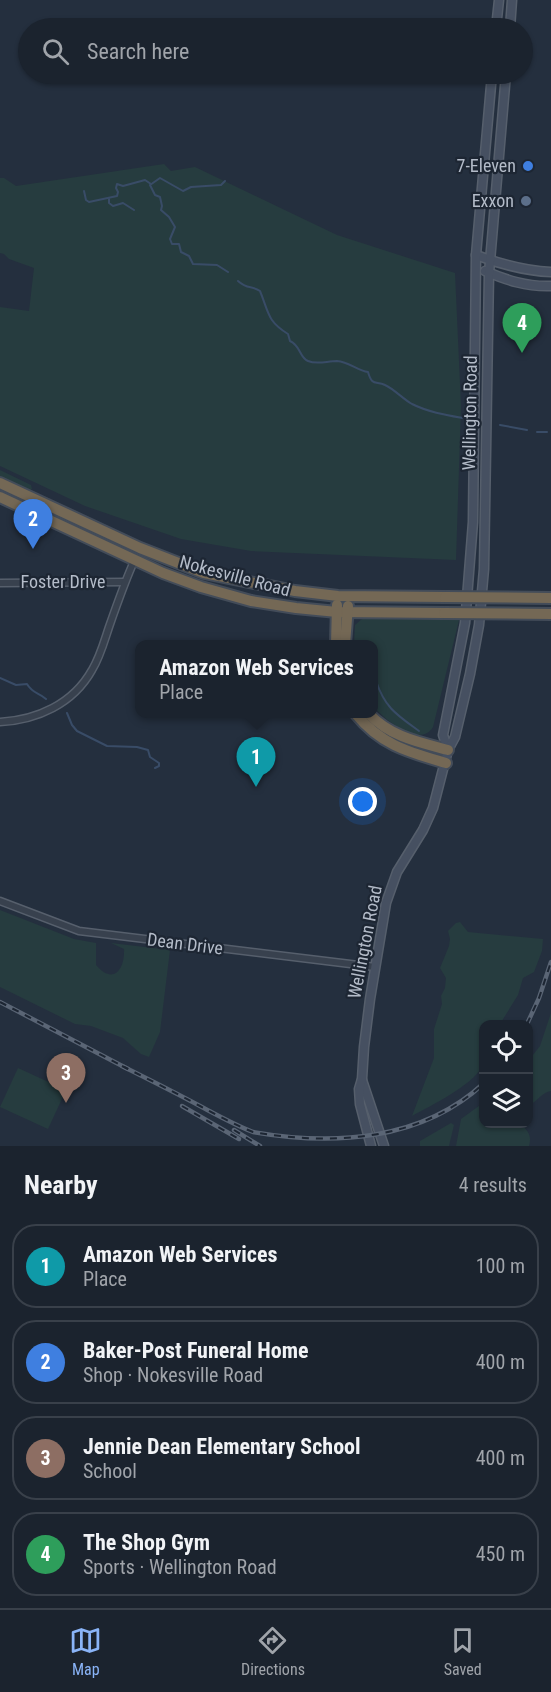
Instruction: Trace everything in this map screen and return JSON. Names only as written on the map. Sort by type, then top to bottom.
[{"type":"highway","name":"Nokesville Road","points":[[0,483],[140,548],[204,573],[295,591],[343,596],[551,598]]},
{"type":"highway","name":"Nokesville Road","points":[[0,497],[134,561],[190,583],[251,601],[342,612],[551,614]]},
{"type":"highway","points":[[337,640],[343,596]]},
{"type":"highway","points":[[342,612],[345,640]]},
{"type":"highway","points":[[360,718],[385,741],[406,751],[446,763]]},
{"type":"highway","points":[[374,718],[385,728],[402,737],[448,750]]},
{"type":"main road","points":[[497,18],[499,0]]},
{"type":"main road","points":[[511,18],[512,0]]},
{"type":"main road","name":"Wellington Road","points":[[448,750],[443,735],[465,623],[473,522],[476,255],[491,84]]},
{"type":"main road","name":"Wellington Road","points":[[371,1146],[360,1104],[359,1089],[386,903],[397,872],[430,816],[448,750],[455,737],[476,647],[482,602],[489,273],[505,84]]},
{"type":"main road","points":[[476,255],[529,270],[551,272]]},
{"type":"main road","points":[[476,267],[500,278],[521,284],[551,286]]},
{"type":"main road","name":"Wellington Road","points":[[362,1079],[384,1146]]},
{"type":"street","name":"Foster Drive","points":[[0,583],[124,582],[140,548]]},
{"type":"street","points":[[0,722],[34,717],[51,709],[65,700],[85,681],[97,662],[124,582]]},
{"type":"street","name":"Dean Drive","points":[[0,901],[86,932],[375,967]]},
{"type":"green space","points":[[164,164],[171,171],[195,167],[337,235],[455,273],[461,406],[456,560],[251,551],[181,539],[85,506],[0,466],[0,307],[29,311],[34,268],[9,259],[0,253],[0,178],[16,186]]},
{"type":"green space","points":[[0,470],[31,485],[32,489],[0,476]]},
{"type":"green space","points":[[362,619],[459,620],[433,727],[427,733],[420,735],[402,730],[378,711],[378,640],[354,640],[355,625]]},
{"type":"green space","points":[[0,910],[74,939],[96,943],[96,965],[108,974],[113,974],[120,969],[124,957],[124,949],[111,943],[170,950],[160,1032],[149,1057],[141,1054],[123,1038],[91,1026],[75,1024],[0,987]]},
{"type":"green space","points":[[460,922],[468,932],[543,939],[542,951],[534,972],[523,978],[518,995],[502,1020],[479,1020],[479,1071],[477,1074],[450,1094],[412,1116],[434,1058],[434,1029],[442,1004],[441,996],[446,978],[440,968],[449,946],[448,931]]},
{"type":"green space","points":[[551,1013],[551,1091],[533,1103],[533,1055],[540,1046]]},
{"type":"green space","points":[[18,1068],[66,1090],[48,1129],[0,1107]]},
{"type":"green space","points":[[479,1106],[479,1128],[524,1128],[530,1136],[529,1146],[456,1146],[461,1119]]},
{"type":"green space","points":[[451,1123],[454,1125],[449,1146],[420,1146],[420,1141]]},
{"type":"waterway","points":[[225,181],[221,185],[191,187],[183,191],[160,178],[150,185],[155,195],[160,197],[161,210],[175,227],[170,239],[172,244],[179,244],[181,252],[189,256],[193,264],[217,265],[228,272]]},
{"type":"waterway","points":[[84,191],[86,200],[89,202],[117,196],[117,184],[123,186],[145,180],[151,184]]},
{"type":"waterway","points":[[109,199],[109,203],[113,206],[123,203],[134,210]]},
{"type":"waterway","points":[[238,281],[244,286],[260,291],[272,320],[288,334],[290,341],[308,361],[345,363],[368,372],[372,381],[385,385],[412,404],[463,418]]},
{"type":"waterway","points":[[500,425],[527,430]]},
{"type":"waterway","points":[[537,432],[547,432]]},
{"type":"waterway","points":[[0,678],[16,685],[27,684],[46,699]]},
{"type":"waterway","points":[[378,686],[383,698],[393,710],[419,731]]},
{"type":"waterway","points":[[67,713],[77,731],[107,746],[137,747],[148,750],[150,757],[159,763],[159,766],[155,768]]},
{"type":"railway","points":[[529,1020],[551,962]]},
{"type":"railway","points":[[0,1002],[128,1069]]},
{"type":"railway","points":[[122,1066],[253,1132],[314,1138],[345,1138],[405,1128],[433,1117],[460,1102],[479,1087]]},
{"type":"railway","points":[[182,1106],[239,1139]]},
{"type":"railway","points":[[234,1130],[260,1146]]},
{"type":"place","name":"7-Eleven","points":[[528,166]]},
{"type":"place","name":"Exxon","points":[[526,201]]},
{"type":"place","name":"The Shop Gym","points":[[522,353]]},
{"type":"place","name":"Baker-Post Funeral Home","points":[[33,549]]},
{"type":"place","name":"Amazon Web Services","points":[[256,787]]},
{"type":"place","name":"Jennie Dean Elementary School","points":[[66,1103]]}]
